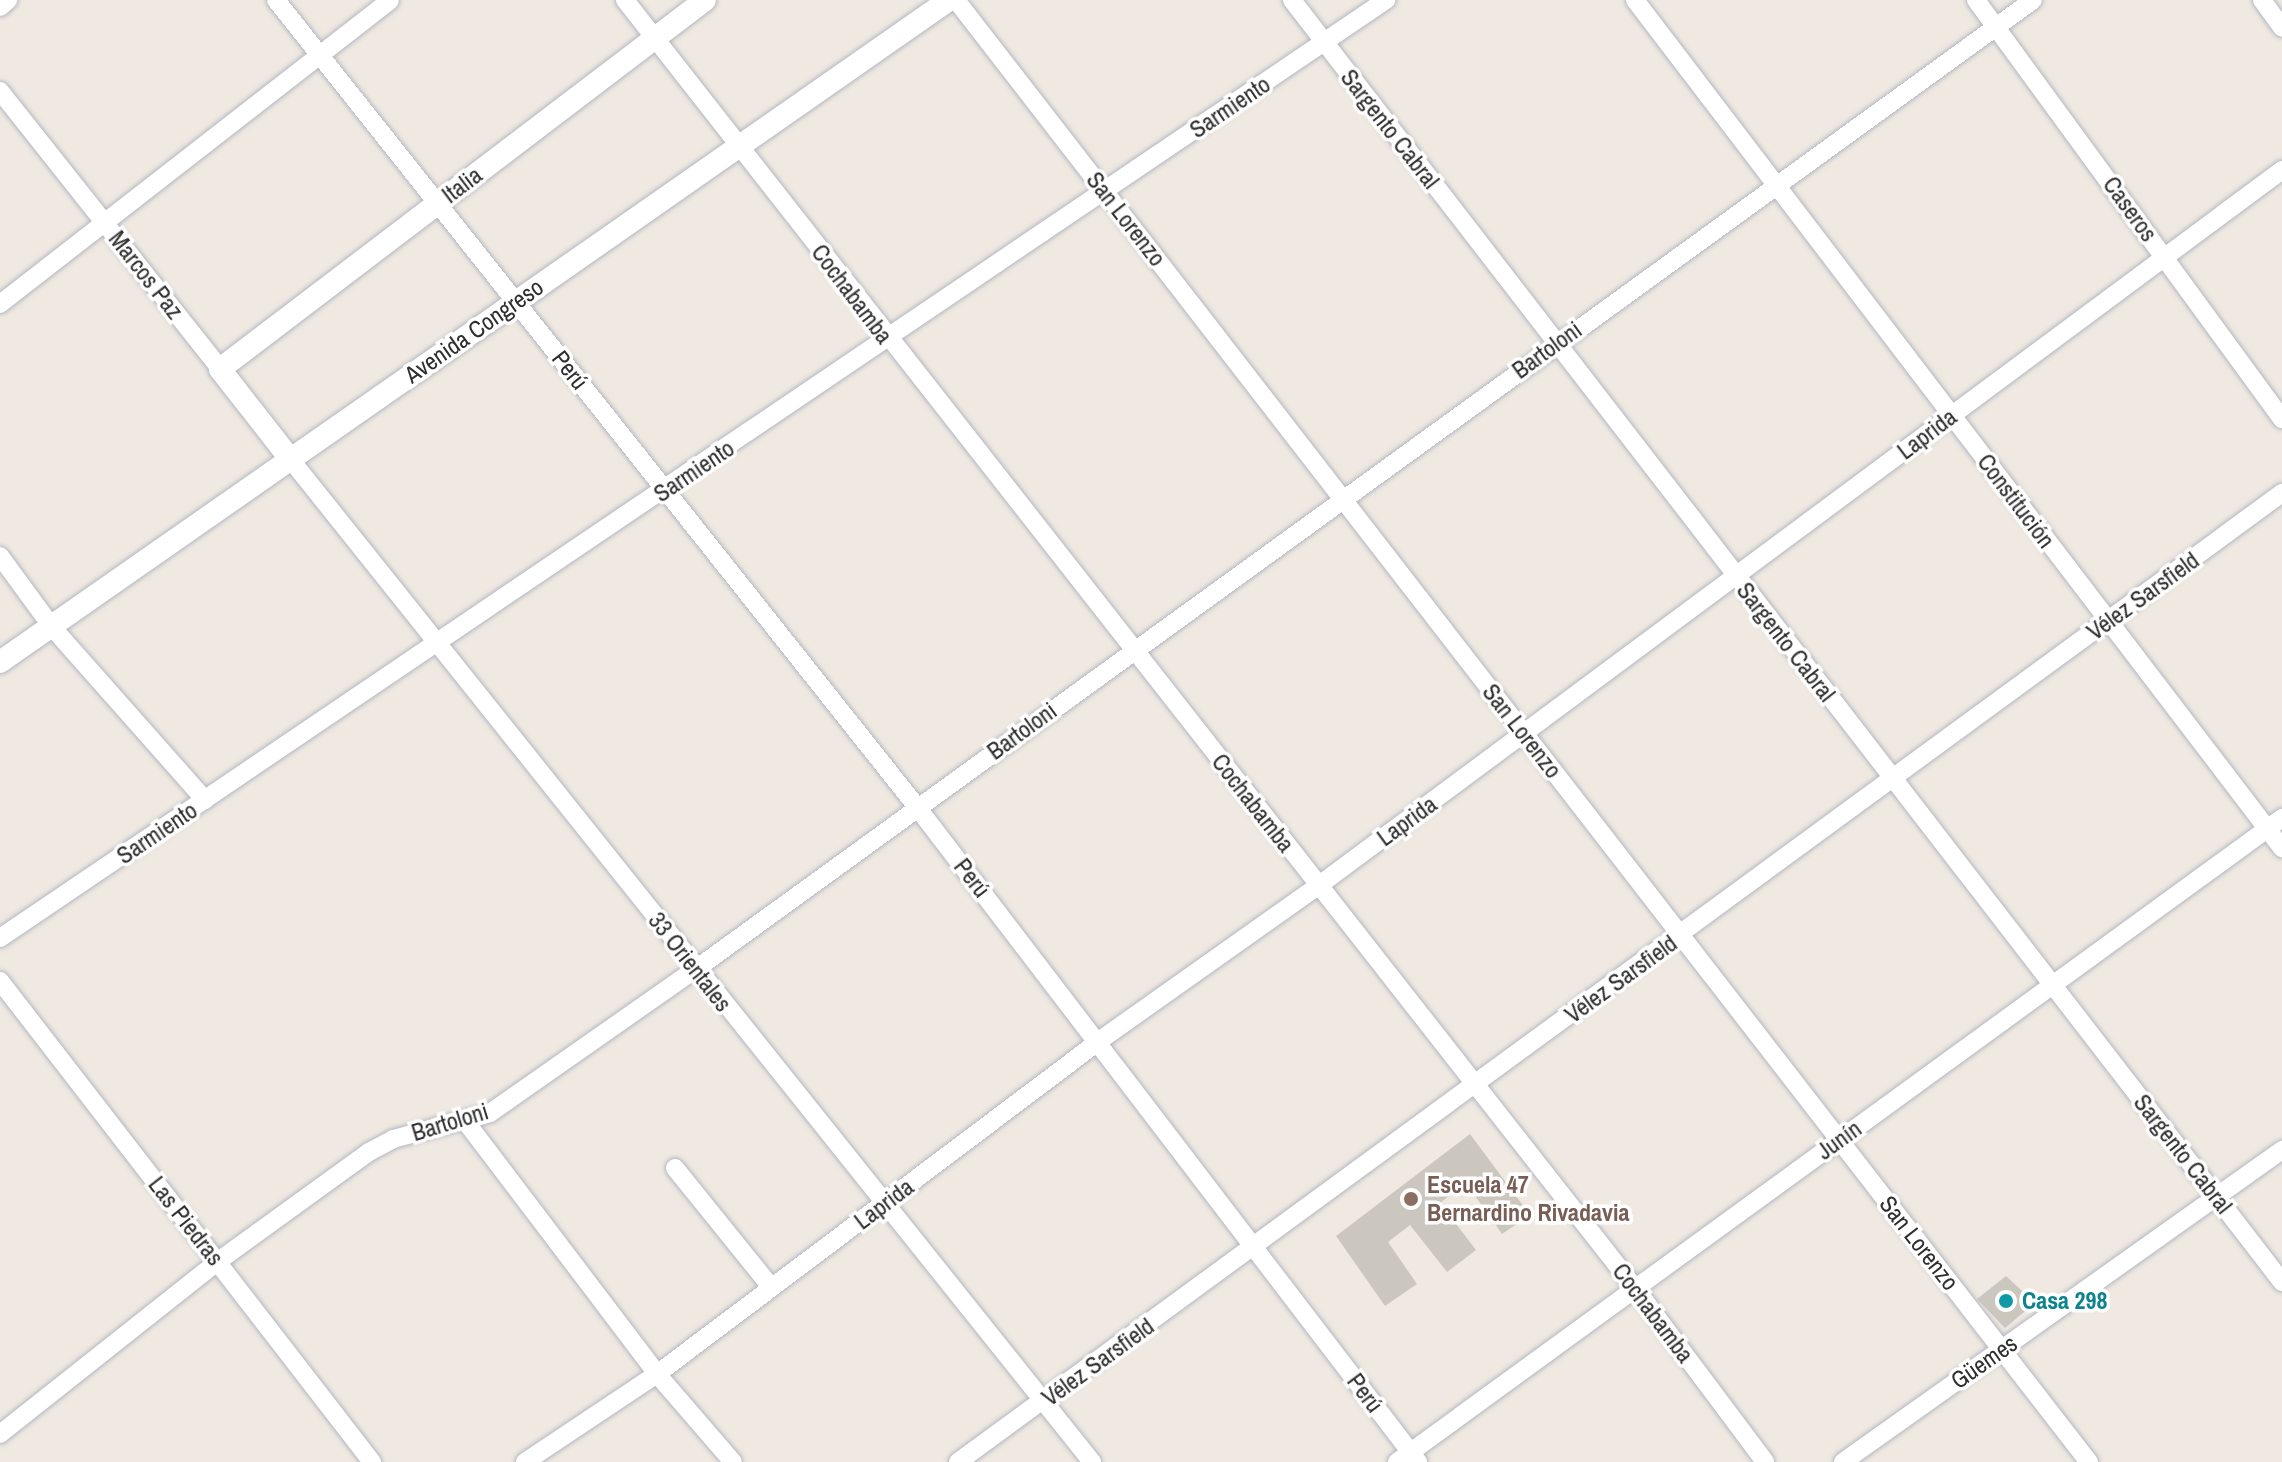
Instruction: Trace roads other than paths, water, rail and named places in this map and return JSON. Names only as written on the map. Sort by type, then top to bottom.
[{"type":"street","points":[[0,7],[8,0]]},
{"type":"street","name":"Perú","points":[[276,0],[1099,1041],[1408,1459]]},
{"type":"street","points":[[0,304],[390,0]]},
{"type":"street","name":"Cochabamba","points":[[625,0],[740,145],[888,341],[1635,1288],[1765,1462]]},
{"type":"street","name":"Italia","points":[[220,369],[705,0]]},
{"type":"street","name":"Avenida Congreso","points":[[0,662],[949,0]]},
{"type":"street","name":"San Lorenzo","points":[[956,0],[2089,1462]]},
{"type":"street","name":"Sargento Cabral","points":[[1292,0],[2282,1282]]},
{"type":"street","name":"Sarmiento","points":[[0,938],[888,341],[1386,0]]},
{"type":"street","name":"Constitución","points":[[1635,0],[2109,621],[2275,824],[2282,848]]},
{"type":"street","name":"Caseros","points":[[1976,0],[2282,419]]},
{"type":"street","name":"Bartoloni","points":[[0,1434],[217,1262],[369,1152],[393,1139],[466,1122],[490,1113],[696,969],[2033,0]]},
{"type":"street","points":[[2262,0],[2282,28]]},
{"type":"street","name":"Marcos Paz","points":[[0,91],[291,460]]},
{"type":"street","name":"Laprida","points":[[525,1462],[657,1374],[1099,1041],[1525,734],[2282,170]]},
{"type":"street","name":"33 Orientales","points":[[291,460],[882,1206],[1092,1462]]},
{"type":"street","name":"Vélez Sarsfield","points":[[958,1462],[1893,781],[2282,493]]},
{"type":"street","points":[[0,556],[52,627],[205,800]]},
{"type":"street","name":"Junín","points":[[1408,1459],[1635,1288],[2275,824]]},
{"type":"street","name":"Las Piedras","points":[[0,981],[372,1462]]},
{"type":"street","points":[[466,1122],[657,1374],[733,1462]]},
{"type":"street","name":"Güemes","points":[[1843,1462],[2282,1150]]},
{"type":"street","points":[[675,1168],[772,1288]]},
{"type":"place","name":"Escuela 47 Bernardino Rivadavia","points":[[1411,1199]]},
{"type":"place","name":"Casa 298","points":[[2006,1301]]}]
